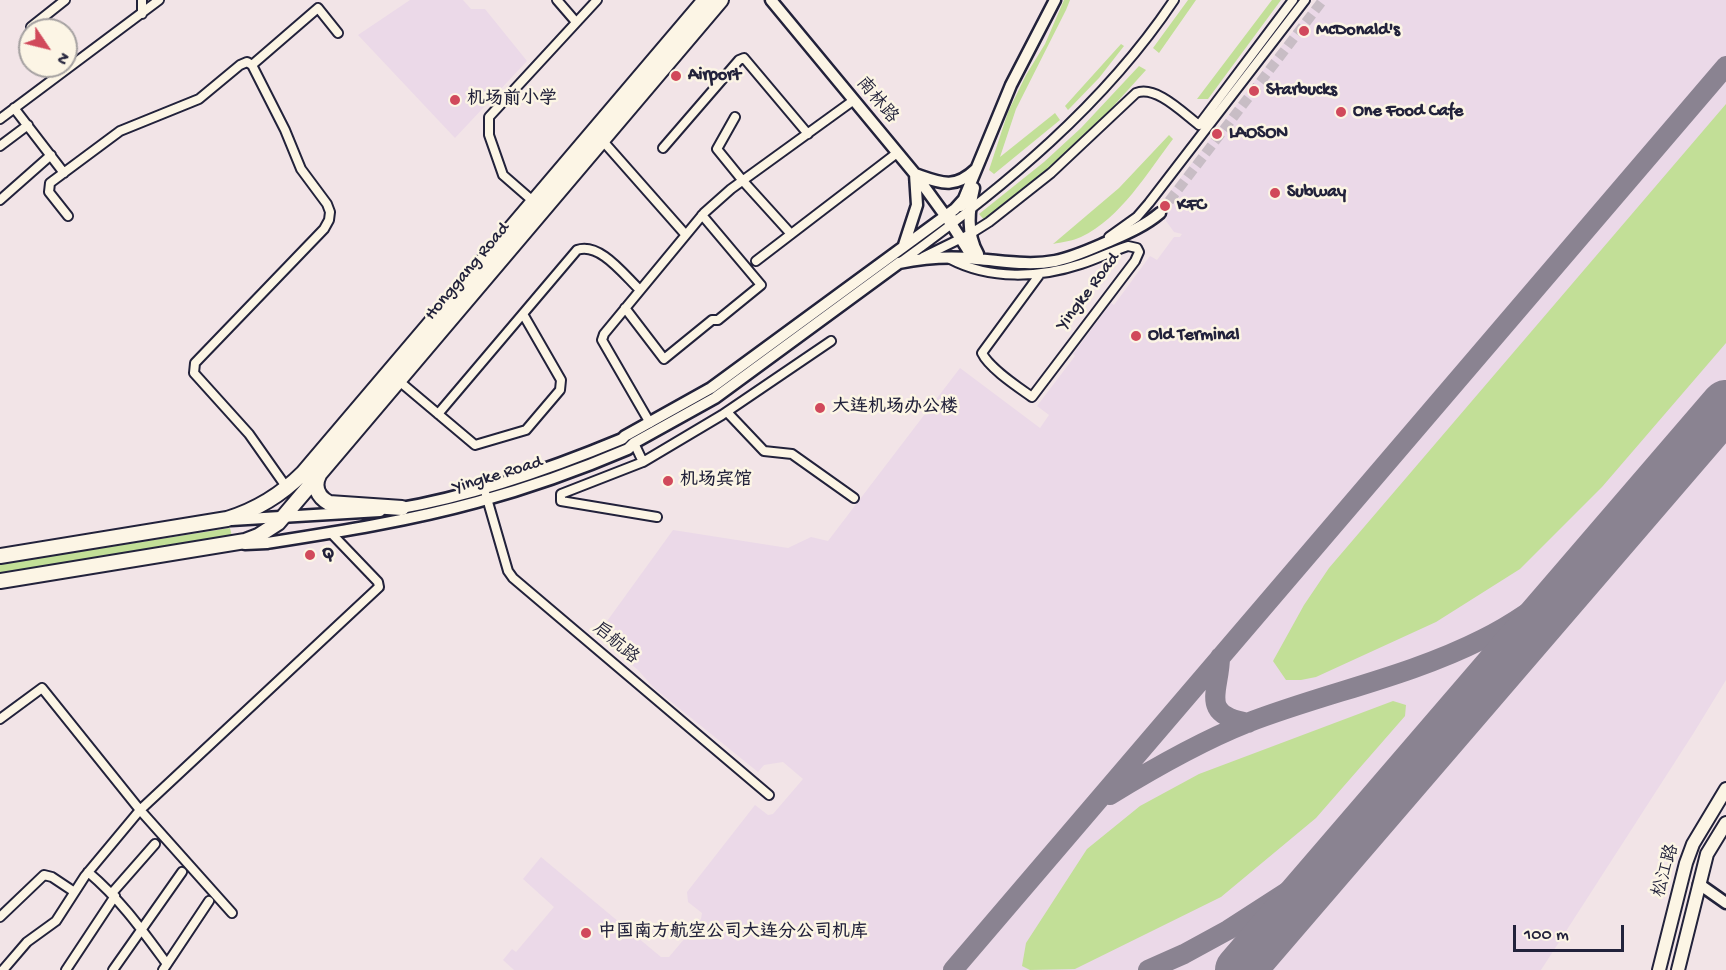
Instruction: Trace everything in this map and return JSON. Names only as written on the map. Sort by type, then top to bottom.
[{"type":"highway","name":"Honggang Road","points":[[216,521],[243,514],[287,488],[303,474],[705,0]]},
{"type":"highway","name":"Honggang Road","points":[[226,544],[258,536],[278,523],[721,0]]},
{"type":"highway","points":[[319,475],[316,481],[317,491],[329,503],[402,508]]},
{"type":"highway","name":"Yingke Road","points":[[0,556],[216,521]]},
{"type":"highway","name":"Yingke Road","points":[[0,581],[226,544]]},
{"type":"main road","name":"南林路","points":[[771,0],[915,174],[949,220]]},
{"type":"main road","points":[[966,237],[967,204],[978,167],[1011,84],[1056,0]]},
{"type":"main road","points":[[904,247],[917,205],[915,174],[949,184],[960,182],[978,167]]},
{"type":"main road","points":[[967,204],[949,220],[966,237],[977,258]]},
{"type":"main road","name":"Yingke Road","points":[[216,521],[360,513],[402,508],[486,493],[591,464],[628,449],[634,443],[715,398],[899,263],[918,259],[949,258],[977,258],[1015,263],[1057,261],[1138,228],[1160,213]]},
{"type":"main road","name":"Yingke Road","points":[[226,544],[267,543],[422,515],[486,493],[622,439],[705,392],[904,247],[949,220]]},
{"type":"main road","name":"松江路","points":[[1659,970],[1686,863],[1693,844],[1726,789]]},
{"type":"main road","points":[[1678,970],[1707,854],[1726,823]]},
{"type":"main road","points":[[1699,884],[1726,903]]},
{"type":"street","points":[[42,18],[65,0]]},
{"type":"street","points":[[141,14],[142,0]]},
{"type":"street","points":[[0,119],[159,0]]},
{"type":"street","points":[[558,0],[576,22]]},
{"type":"street","points":[[534,202],[503,175],[489,135],[489,117],[597,0]]},
{"type":"street","points":[[967,204],[1040,152],[1074,119],[1131,58],[1174,0]]},
{"type":"street","points":[[918,259],[966,237],[989,222],[1051,173],[1136,93],[1143,90],[1152,92],[1199,125],[1293,0]]},
{"type":"street","points":[[1096,247],[1137,217],[1149,203],[1305,0]]},
{"type":"street","points":[[252,65],[318,8],[338,33]]},
{"type":"street","points":[[663,148],[738,60],[744,58],[808,134]]},
{"type":"street","points":[[68,216],[50,192],[50,183],[120,131],[199,99],[240,65],[247,62],[252,65],[285,130],[301,169],[327,204],[330,212],[329,220],[324,229],[195,363],[193,369],[194,373],[249,434],[287,488]]},
{"type":"street","points":[[650,423],[602,340],[604,334],[702,215],[743,181],[854,100]]},
{"type":"street","points":[[15,108],[64,172]]},
{"type":"street","points":[[735,117],[717,149],[791,234]]},
{"type":"street","points":[[0,146],[27,125]]},
{"type":"street","points":[[602,140],[685,234]]},
{"type":"street","points":[[756,261],[897,153]]},
{"type":"street","points":[[0,200],[51,156]]},
{"type":"street","points":[[625,308],[664,358],[712,320],[718,320],[761,285],[702,215]]},
{"type":"street","points":[[899,263],[949,220]]},
{"type":"street","name":"Yingke Road","points":[[949,258],[980,270],[1029,275],[1067,269],[1128,246],[1134,246],[1138,250],[1136,261],[1032,397],[1006,378],[982,353],[1040,274]]},
{"type":"street","points":[[438,414],[577,250],[585,247],[603,255],[640,290]]},
{"type":"street","points":[[399,381],[475,445],[526,430],[560,390],[561,380],[522,314]]},
{"type":"street","points":[[657,517],[561,501],[561,494],[643,462],[727,412],[831,341]]},
{"type":"street","points":[[727,412],[764,451],[792,454],[854,498]]},
{"type":"street","points":[[634,443],[643,462]]},
{"type":"street","name":"启航路","points":[[486,493],[508,571],[513,578],[769,795]]},
{"type":"street","points":[[3,970],[27,942],[56,921],[73,891],[140,810],[380,587],[378,582],[331,532]]},
{"type":"street","points":[[0,719],[42,688],[140,810],[232,913]]},
{"type":"street","points":[[66,970],[114,894],[155,844]]},
{"type":"street","points":[[88,872],[114,894],[142,929],[165,967],[209,901]]},
{"type":"street","points":[[113,970],[182,872]]},
{"type":"street","points":[[0,917],[44,875],[52,877],[73,891]]},
{"type":"street","points":[[73,960],[78,970]]},
{"type":"shaded area","name":"机场前小学","points":[[410,0],[463,0],[471,9],[485,9],[527,61],[455,138],[358,35]]},
{"type":"shaded area","points":[[1317,0],[1726,0],[1726,680],[1541,970],[514,970],[503,960],[512,949],[516,952],[554,907],[523,879],[541,857],[661,957],[669,957],[701,919],[702,913],[688,902],[687,892],[755,805],[768,815],[773,814],[803,779],[783,762],[764,765],[758,772],[654,688],[638,670],[597,635],[673,530],[788,548],[811,537],[828,541],[960,368],[1040,428],[1049,415],[1037,406],[1075,356],[1073,354],[1111,303],[1114,305],[1150,256],[1157,260],[1174,237],[1180,237],[1182,234],[1174,232],[1166,221],[1167,218],[1156,210]]},
{"type":"green space","points":[[1064,0],[1070,0],[1016,109],[1000,157],[1055,113],[1060,120],[994,174],[989,170],[1008,112],[1026,75],[1045,44]]},
{"type":"green space","points":[[1188,0],[1196,0],[1159,53],[1153,48]]},
{"type":"green space","points":[[1272,0],[1281,0],[1208,99],[1197,99]]},
{"type":"green space","points":[[1121,44],[1124,46],[1099,78],[1068,110],[1065,106]]},
{"type":"green space","points":[[1139,66],[1146,70],[1099,122],[1042,175],[985,221],[979,214],[1044,162],[1081,128]]},
{"type":"green space","points":[[1726,104],[1726,343],[1602,487],[1520,569],[1436,622],[1316,677],[1286,680],[1273,661],[1304,605],[1329,568]]},
{"type":"green space","points":[[1169,135],[1173,139],[1121,207],[1095,229],[1081,237],[1053,244],[1119,188]]},
{"type":"green space","points":[[230,528],[232,536],[0,573],[0,564]]},
{"type":"green space","points":[[1393,701],[1406,705],[1405,716],[1316,818],[1221,897],[1075,969],[1030,970],[1022,966],[1026,943],[1087,849],[1140,806],[1199,774]]},
{"type":"taxiway","points":[[953,970],[1726,66]]},
{"type":"taxiway","points":[[1110,795],[1177,756],[1229,730],[1276,712],[1425,664],[1483,639],[1521,617],[1581,574]]},
{"type":"taxiway","points":[[1220,657],[1215,699],[1217,707],[1232,719],[1248,723]]},
{"type":"taxiway","points":[[1148,970],[1228,930],[1304,881],[1344,845],[1384,804]]},
{"type":"runway","points":[[1240,970],[1726,405]]},
{"type":"tunnel","points":[[1160,213],[1323,0]]},
{"type":"place","name":"McDonald's","points":[[1304,31]]},
{"type":"place","name":"Airport","points":[[676,76]]},
{"type":"place","name":"Starbucks","points":[[1254,91]]},
{"type":"place","name":"机场前小学","points":[[455,100]]},
{"type":"place","name":"One Food Cafe","points":[[1341,112]]},
{"type":"place","name":"LAOSON","points":[[1217,134]]},
{"type":"place","name":"Subway","points":[[1275,193]]},
{"type":"place","name":"KFC","points":[[1165,206]]},
{"type":"place","name":"Old Terminal","points":[[1136,336]]},
{"type":"place","name":"大连机场办公楼","points":[[820,408]]},
{"type":"place","name":"机场宾馆","points":[[668,481]]},
{"type":"place","name":"Q","points":[[310,555]]},
{"type":"place","name":"中国南方航空公司大连分公司机库","points":[[586,933]]}]
